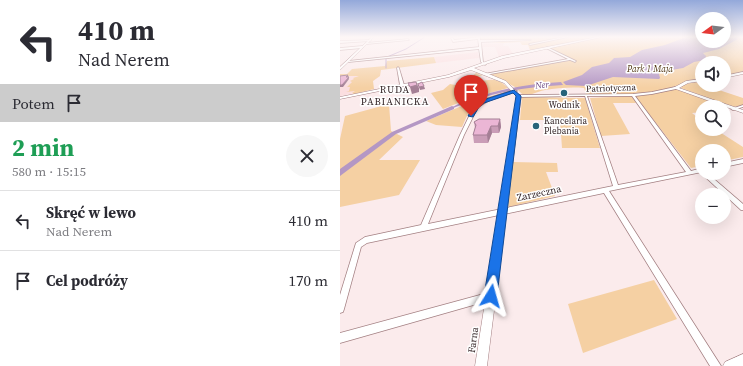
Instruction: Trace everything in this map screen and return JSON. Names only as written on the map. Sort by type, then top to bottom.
[{"type":"street","points":[[340,69],[355,54]]},
{"type":"street","points":[[349,61],[419,54]]},
{"type":"street","points":[[481,54],[482,62],[485,64]]},
{"type":"street","points":[[340,99],[449,76],[474,69],[505,57],[520,54]]},
{"type":"street","points":[[340,99],[450,78],[501,59],[522,54]]},
{"type":"street","points":[[560,54],[575,61]]},
{"type":"street","points":[[485,74],[571,59]]},
{"type":"street","points":[[398,68],[402,85]]},
{"type":"street","points":[[474,69],[503,81],[515,91]]},
{"type":"street","points":[[731,76],[743,73]]},
{"type":"street","name":"Patriotyczna","points":[[424,227],[462,135],[476,106],[487,100],[515,91],[586,97],[633,95],[675,88],[687,82],[695,81]]},
{"type":"street","points":[[675,88],[743,112]]},
{"type":"street","name":"Farna","points":[[481,366],[503,211],[515,91]]},
{"type":"street","points":[[633,95],[689,172]]},
{"type":"street","points":[[586,97],[616,188]]},
{"type":"street","points":[[733,108],[743,106]]},
{"type":"street","points":[[731,164],[743,161]]},
{"type":"street","name":"Zarzeczna","points":[[340,309],[358,245],[365,240],[695,172]]},
{"type":"street","points":[[712,180],[743,208]]},
{"type":"street","points":[[605,190],[716,366]]},
{"type":"street","points":[[340,338],[491,296]]},
{"type":"street","points":[[729,366],[743,360]]},
{"type":"shaded area","points":[[460,54],[478,54],[479,58],[436,63],[434,57]]},
{"type":"shaded area","points":[[498,54],[513,54],[499,57]]},
{"type":"shaded area","points":[[362,74],[356,93],[340,96],[340,76]]},
{"type":"green space","name":"Park 1 Maja","points":[[561,54],[743,54],[743,72],[731,75],[731,56],[695,56],[695,81],[652,93],[628,96],[587,96],[584,88],[559,88],[523,95],[515,87],[490,74],[574,60]]},
{"type":"green space","points":[[434,57],[436,63],[381,70],[380,76],[373,81],[374,89],[354,94],[352,93],[355,91],[346,92],[349,91],[350,87],[347,87],[352,82],[350,81],[354,79],[353,78],[359,76],[340,76],[340,74],[347,74],[352,69],[385,66],[387,61]]},
{"type":"green space","points":[[477,72],[480,73],[477,74],[483,75],[473,79],[477,82],[497,80],[508,88],[471,98],[443,109],[431,93],[443,90],[450,84],[461,86]]},
{"type":"green space","points":[[695,82],[695,92],[725,92],[743,98],[743,105],[733,107],[731,106],[731,100],[714,100],[681,88],[683,85]]},
{"type":"green space","points":[[669,89],[676,89],[706,100],[695,100],[695,113],[692,113],[695,115],[695,136],[726,136],[743,147],[743,157],[731,160],[731,144],[695,144],[695,167],[691,168],[635,96],[657,93]]},
{"type":"green space","points":[[509,91],[475,104],[470,109],[462,127],[436,125],[426,121],[476,100]]},
{"type":"green space","points":[[632,96],[636,103],[613,103],[630,134],[601,136],[590,98]]},
{"type":"green space","points":[[522,97],[585,98],[600,148],[562,148],[560,120],[520,120]]},
{"type":"green space","points":[[389,104],[391,131],[403,137],[379,160],[420,160],[399,195],[340,207],[340,139],[345,116]]},
{"type":"green space","points":[[513,162],[557,163],[558,172],[546,172],[555,196],[509,207]]},
{"type":"green space","points":[[654,280],[677,319],[583,353],[568,304]]},
{"type":"water","points":[[635,54],[704,54],[706,56],[695,56],[695,62],[683,68],[660,72],[659,79],[613,77],[586,86],[566,85],[563,82],[582,75],[592,67],[609,63],[614,58],[630,57]]},
{"type":"water","points":[[561,82],[563,85],[501,93],[471,101],[441,113],[469,100],[499,91],[515,87]]},
{"type":"building","points":[[348,75],[346,77],[349,77],[342,85],[340,85],[340,76]]},
{"type":"building","points":[[416,82],[417,85],[410,87],[408,83]]},
{"type":"building","points":[[422,82],[424,86],[419,87],[418,84]]},
{"type":"building","points":[[479,119],[500,119],[498,126],[491,126],[487,135],[473,135],[476,125],[474,122]]},
{"type":"waterway","points":[[387,57],[394,54]]},
{"type":"waterway","points":[[386,59],[386,68]]},
{"type":"waterway","name":"Ner","points":[[340,173],[394,133],[452,108]]},
{"type":"place","name":"Wodnik","points":[[564,93]]},
{"type":"place","name":"Kancelaria Plebania","points":[[536,126]]},
{"type":"district","name":"RUDA PABIANICKA","points":[[395,94]]},
{"type":"route","points":[[471,116],[476,106],[482,102],[514,91],[519,96],[491,296]]}]
